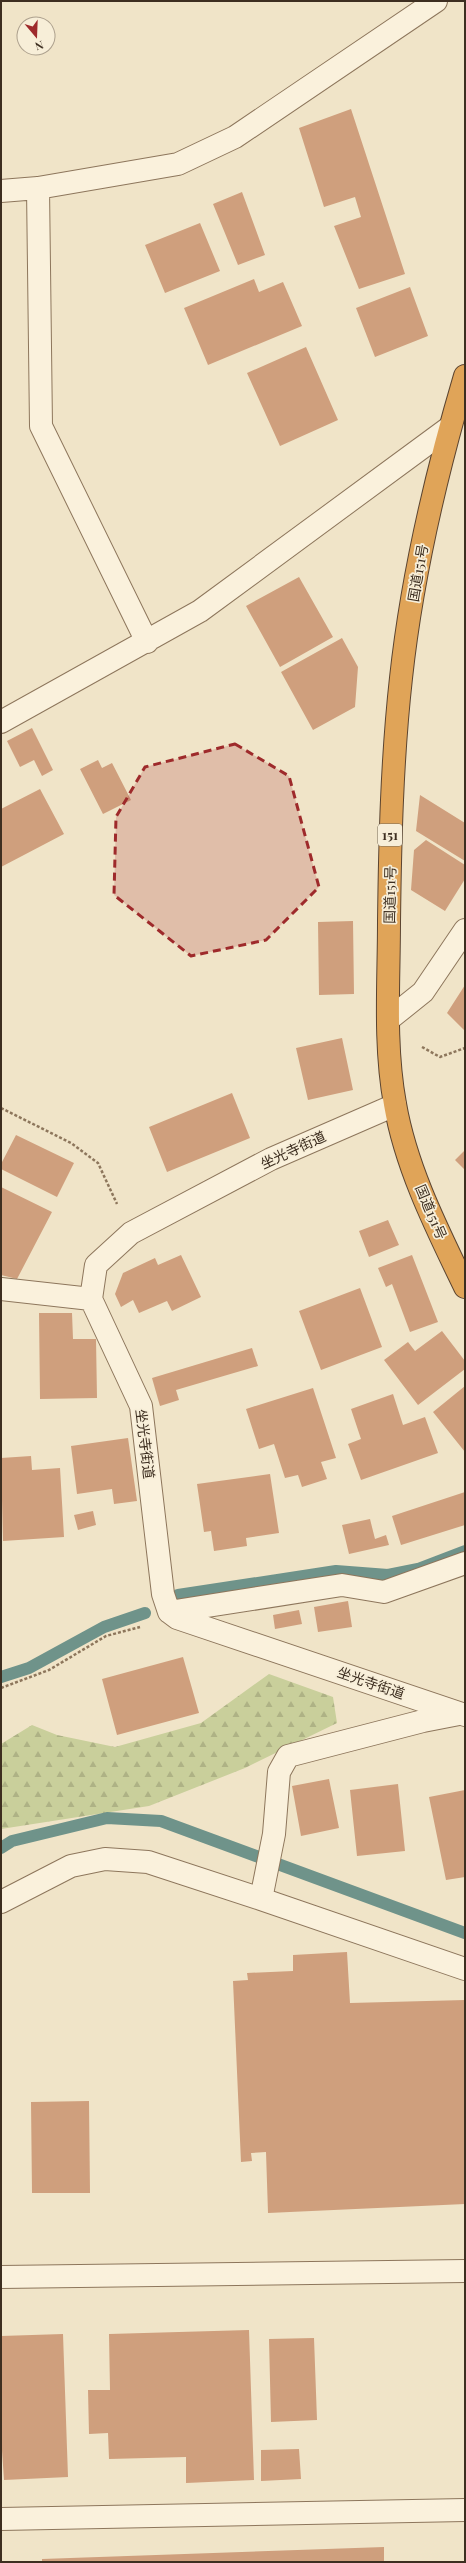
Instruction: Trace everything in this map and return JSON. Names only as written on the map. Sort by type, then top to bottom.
[{"type":"highway","name":"国道151号","points":[[465,376],[450,427],[418,565],[401,678],[390,839],[387,1044],[395,1105],[406,1152],[438,1231],[465,1287]]},
{"type":"street","points":[[1,190],[38,188],[178,164],[235,137],[436,1]]},
{"type":"street","points":[[38,188],[41,426],[147,642]]},
{"type":"street","points":[[1,722],[147,642],[200,611],[450,427]]},
{"type":"street","points":[[388,1020],[424,992],[465,930]]},
{"type":"street","name":"坐光寺街道","points":[[395,1105],[271,1159],[131,1233],[96,1265],[91,1299],[141,1406],[163,1594],[173,1615],[463,1714]]},
{"type":"street","points":[[1,1289],[91,1299]]},
{"type":"street","points":[[173,1615],[342,1585],[384,1592],[465,1563]]},
{"type":"street","points":[[261,1898],[274,1834],[280,1772],[288,1756],[423,1721],[463,1714]]},
{"type":"street","points":[[1,1902],[71,1866],[105,1859],[148,1862],[261,1898],[465,1969]]},
{"type":"street","points":[[1,2277],[465,2271]]},
{"type":"street","points":[[1,2519],[465,2510]]},
{"type":"path","points":[[415,1042],[440,1058],[465,1048]]},
{"type":"path","points":[[1,1108],[71,1143],[98,1163],[131,1233]]},
{"type":"path","points":[[1,1688],[49,1670],[106,1636],[173,1615]]},
{"type":"highlighted area","points":[[235,744],[289,776],[319,887],[266,940],[191,956],[114,895],[116,817],[145,767]]},
{"type":"green space","points":[[269,1674],[333,1697],[337,1723],[245,1768],[149,1806],[1,1829],[1,1744],[32,1725],[57,1735],[115,1747],[201,1723]]},
{"type":"building","points":[[351,109],[405,274],[359,289],[334,226],[361,217],[355,197],[324,207],[299,128]]},
{"type":"building","points":[[242,192],[265,255],[238,265],[213,204]]},
{"type":"building","points":[[200,223],[220,271],[165,293],[145,245]]},
{"type":"building","points":[[254,279],[259,292],[283,282],[302,326],[208,365],[184,308]]},
{"type":"building","points":[[410,287],[428,336],[375,357],[356,308]]},
{"type":"building","points":[[306,347],[338,420],[280,446],[247,373]]},
{"type":"building","points":[[299,577],[333,637],[280,667],[246,606]]},
{"type":"building","points":[[342,638],[358,667],[355,707],[313,730],[281,672]]},
{"type":"building","points":[[32,728],[53,770],[42,776],[34,760],[20,767],[7,741]]},
{"type":"building","points":[[98,760],[102,768],[112,763],[131,800],[103,814],[80,769]]},
{"type":"building","points":[[40,789],[64,834],[1,867],[1,809]]},
{"type":"building","points":[[420,795],[465,823],[465,861],[416,831]]},
{"type":"building","points":[[426,840],[465,865],[465,879],[445,911],[411,890],[414,850]]},
{"type":"building","points":[[353,921],[354,994],[319,995],[318,922]]},
{"type":"building","points":[[465,985],[465,1031],[447,1013]]},
{"type":"building","points":[[342,1038],[353,1090],[308,1100],[296,1048]]},
{"type":"building","points":[[232,1093],[250,1138],[167,1172],[149,1127]]},
{"type":"building","points":[[16,1135],[74,1163],[57,1197],[1,1169],[1,1164]]},
{"type":"building","points":[[465,1150],[465,1170],[455,1160]]},
{"type":"building","points":[[1,1187],[52,1212],[17,1279],[1,1275]]},
{"type":"building","points":[[388,1220],[399,1245],[369,1257],[359,1231]]},
{"type":"building","points":[[181,1255],[201,1297],[172,1311],[167,1301],[139,1313],[133,1300],[121,1307],[115,1294],[123,1273],[155,1258],[158,1265]]},
{"type":"building","points":[[412,1255],[438,1322],[410,1332],[392,1284],[386,1287],[378,1268]]},
{"type":"building","points":[[360,1288],[382,1347],[321,1370],[299,1311]]},
{"type":"building","points":[[39,1313],[72,1313],[73,1339],[96,1339],[97,1398],[40,1399]]},
{"type":"building","points":[[442,1331],[465,1361],[465,1369],[418,1405],[384,1360],[408,1342],[415,1351]]},
{"type":"building","points":[[252,1348],[258,1366],[176,1390],[179,1400],[160,1406],[152,1378]]},
{"type":"building","points":[[465,1386],[465,1452],[433,1412]]},
{"type":"building","points":[[313,1388],[336,1458],[321,1462],[327,1479],[302,1487],[298,1475],[285,1478],[274,1444],[259,1449],[246,1409]]},
{"type":"building","points":[[393,1394],[403,1425],[425,1417],[438,1453],[361,1480],[348,1444],[361,1439],[351,1409]]},
{"type":"building","points":[[128,1438],[137,1501],[114,1504],[112,1489],[77,1494],[71,1446]]},
{"type":"building","points":[[31,1456],[32,1470],[60,1468],[64,1537],[3,1541],[1,1458]]},
{"type":"building","points":[[270,1474],[279,1533],[246,1538],[247,1546],[214,1551],[211,1531],[204,1532],[197,1484]]},
{"type":"building","points":[[465,1492],[465,1525],[401,1545],[392,1516]]},
{"type":"building","points":[[93,1511],[96,1525],[78,1530],[74,1515]]},
{"type":"building","points":[[370,1519],[375,1539],[386,1535],[389,1545],[349,1554],[342,1525]]},
{"type":"building","points":[[348,1601],[352,1627],[318,1632],[314,1607]]},
{"type":"building","points":[[299,1610],[302,1624],[275,1629],[273,1615]]},
{"type":"building","points":[[183,1657],[199,1713],[117,1735],[102,1679]]},
{"type":"building","points":[[329,1779],[339,1828],[301,1836],[292,1786]]},
{"type":"building","points":[[398,1784],[405,1851],[357,1856],[350,1790]]},
{"type":"building","points":[[465,1790],[465,1877],[446,1880],[429,1797]]},
{"type":"building","points":[[347,1952],[350,2003],[465,2000],[465,2204],[268,2213],[266,2152],[251,2153],[252,2161],[241,2162],[233,1981],[248,1980],[247,1973],[293,1971],[293,1955]]},
{"type":"building","points":[[89,2101],[90,2193],[32,2193],[31,2102]]},
{"type":"building","points":[[249,2330],[254,2480],[186,2483],[186,2457],[109,2459],[108,2433],[89,2434],[88,2390],[110,2390],[109,2334]]},
{"type":"building","points":[[63,2334],[68,2477],[4,2480],[1,2436],[1,2336]]},
{"type":"building","points":[[314,2338],[317,2420],[271,2422],[269,2339]]},
{"type":"building","points":[[299,2449],[301,2479],[261,2481],[261,2450]]},
{"type":"building","points":[[384,2547],[384,2562],[42,2562],[42,2559]]},
{"type":"waterway","points":[[178,1595],[336,1571],[388,1575],[418,1569],[465,1551]]},
{"type":"waterway","points":[[1,1677],[29,1668],[104,1627],[145,1613]]},
{"type":"waterway","points":[[1,1848],[12,1841],[107,1818],[161,1821],[465,1933]]}]
